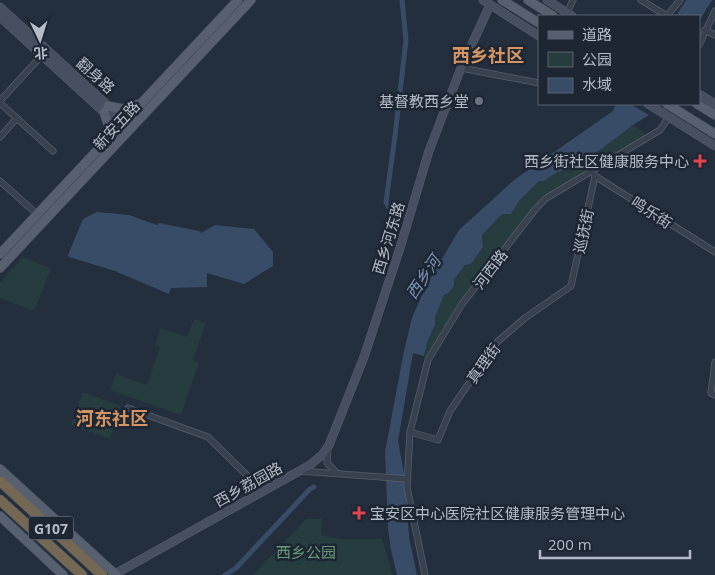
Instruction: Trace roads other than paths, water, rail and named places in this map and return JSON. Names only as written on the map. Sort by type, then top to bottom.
[{"type":"highway","name":"G107","points":[[0,481],[102,575]]},
{"type":"highway","name":"G107","points":[[0,500],[82,575]]},
{"type":"main road","name":"新安五路","points":[[0,253],[238,0]]},
{"type":"main road","name":"新安五路","points":[[0,268],[251,0]]},
{"type":"main road","points":[[502,0],[538,22]]},
{"type":"main road","points":[[528,0],[552,15]]},
{"type":"main road","points":[[104,144],[109,128],[106,109],[134,107],[143,101]]},
{"type":"main road","points":[[669,105],[715,134]]},
{"type":"main road","points":[[699,105],[715,115]]},
{"type":"main road","points":[[0,469],[116,574]]},
{"type":"main road","points":[[0,516],[63,575]]},
{"type":"street","points":[[483,0],[538,35]]},
{"type":"street","points":[[547,0],[570,15],[572,0]]},
{"type":"street","points":[[642,0],[665,15]]},
{"type":"street","points":[[668,15],[680,0]]},
{"type":"street","name":"西乡河东路","points":[[300,470],[316,461],[329,445],[364,357],[400,248],[429,151],[461,68],[490,5]]},
{"type":"street","name":"翻身路","points":[[0,7],[44,52],[129,131]]},
{"type":"street","points":[[700,42],[715,11]]},
{"type":"street","name":"翻身路","points":[[0,17],[44,52]]},
{"type":"street","points":[[705,30],[715,35]]},
{"type":"street","points":[[44,52],[0,102],[53,151]]},
{"type":"street","points":[[461,68],[538,83]]},
{"type":"street","points":[[700,95],[715,104]]},
{"type":"street","points":[[650,105],[715,146]]},
{"type":"street","name":"河西路","points":[[425,575],[407,487],[410,432],[428,360],[462,304],[540,204],[592,169],[660,130],[669,117]]},
{"type":"street","points":[[0,136],[17,118]]},
{"type":"street","points":[[592,169],[595,176]]},
{"type":"street","name":"鸣乐街","points":[[595,176],[715,252]]},
{"type":"street","name":"巡抚街","points":[[571,286],[595,176]]},
{"type":"street","points":[[0,181],[45,222]]},
{"type":"street","points":[[0,273],[17,251]]},
{"type":"street","name":"真理街","points":[[410,432],[438,440],[450,410],[497,342],[525,318],[571,286]]},
{"type":"street","points":[[713,394],[715,362]]},
{"type":"street","points":[[128,408],[208,437],[263,491]]},
{"type":"street","points":[[329,445],[327,463],[338,474]]},
{"type":"street","name":"西乡荔园路","points":[[116,574],[300,470],[408,479]]},
{"type":"water","points":[[686,0],[712,0],[700,19],[700,15],[677,15]]},
{"type":"water","points":[[616,105],[632,105],[649,115],[600,150],[544,181],[539,181],[519,201],[511,214],[502,214],[482,235],[483,247],[471,264],[465,265],[454,280],[454,286],[444,295],[435,317],[435,325],[428,340],[424,356],[413,353],[398,441],[404,473],[409,537],[417,575],[397,575],[388,529],[385,452],[412,318],[426,286],[459,230],[514,180],[613,111]]},
{"type":"water","points":[[97,212],[129,215],[157,225],[159,223],[201,233],[215,225],[254,229],[273,252],[273,266],[244,284],[207,273],[207,287],[171,288],[169,294],[115,271],[69,257],[68,255],[83,219]]},
{"type":"waterway","points":[[399,226],[386,202],[406,40],[402,0]]},
{"type":"waterway","points":[[225,575],[236,568],[314,487]]},
{"type":"place","name":"基督教西乡堂","points":[[479,101]]},
{"type":"place","name":"西乡街社区健康服务中心","points":[[700,161]]},
{"type":"place","name":"宝安区中心医院社区健康服务管理中心","points":[[359,513]]},
{"type":"district","name":"西乡社区","points":[[488,55]]},
{"type":"district","name":"河东社区","points":[[112,418]]},
{"type":"water label","name":"西乡河","points":[[423,277]]},
{"type":"park label","name":"西乡公园","points":[[306,552]]}]
